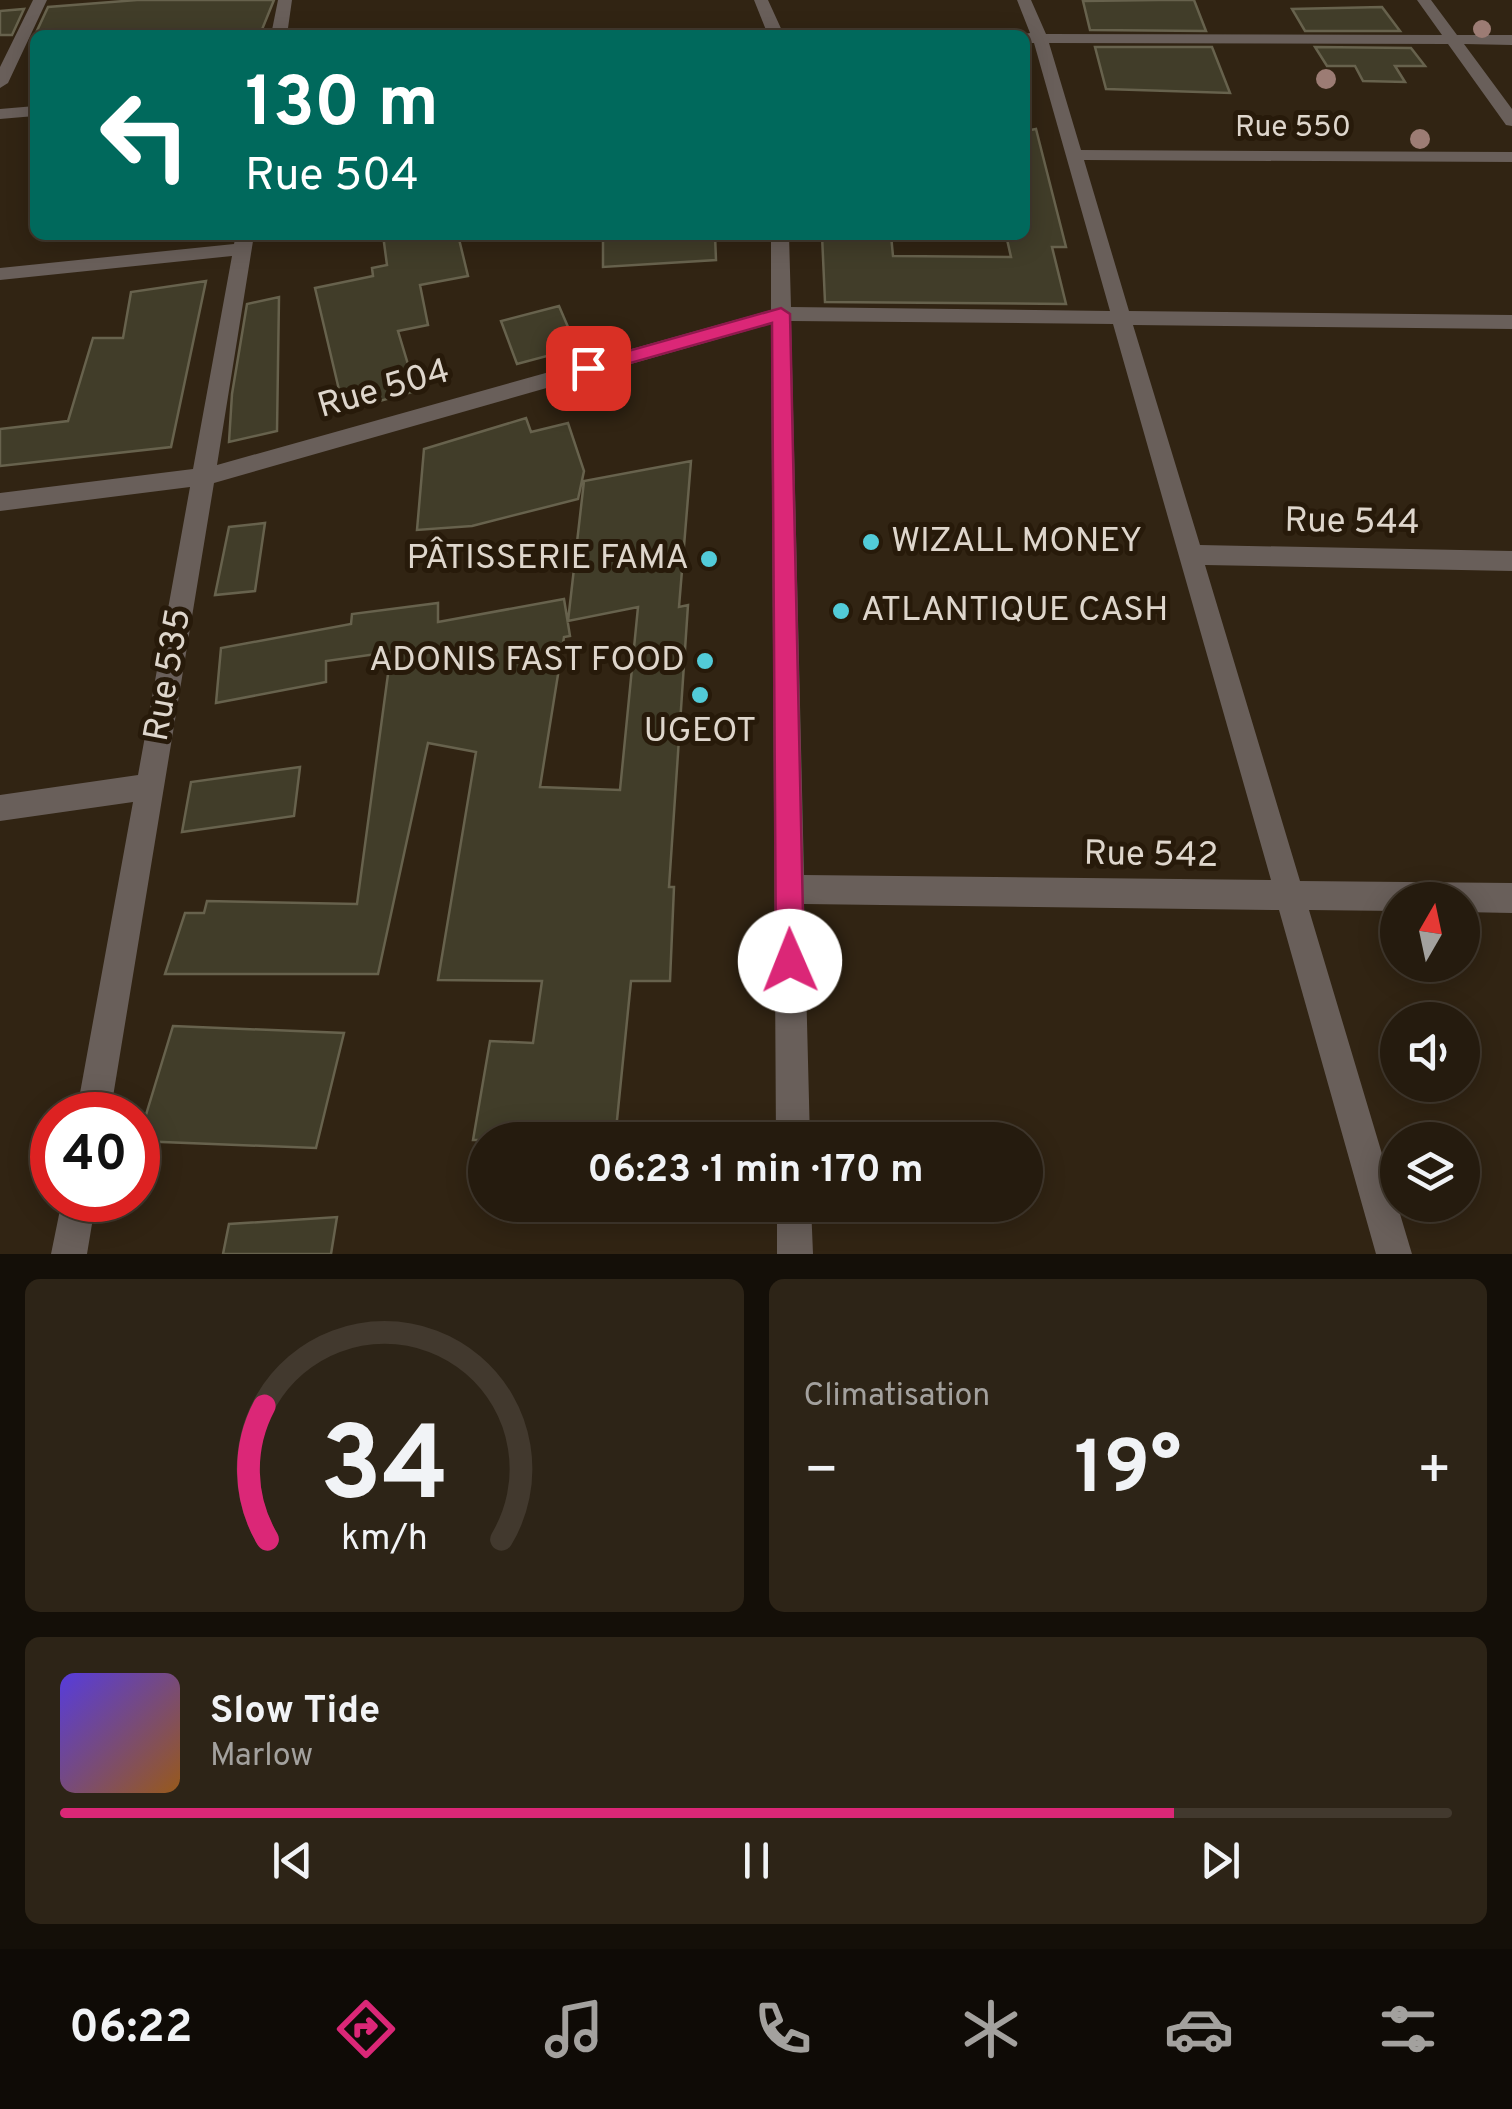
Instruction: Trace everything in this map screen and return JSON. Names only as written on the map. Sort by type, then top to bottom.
[{"type":"street","points":[[0,84],[40,0]]},
{"type":"street","points":[[280,30],[285,0]]},
{"type":"street","points":[[761,0],[774,30]]},
{"type":"street","points":[[1024,0],[1032,38],[1073,154],[1292,895],[1394,1254]]},
{"type":"street","points":[[1424,0],[1512,120]]},
{"type":"street","points":[[1032,38],[1512,40]]},
{"type":"street","points":[[0,114],[30,111]]},
{"type":"street","name":"Rue 550","points":[[1073,154],[1512,157]]},
{"type":"street","points":[[780,240],[793,1122]]},
{"type":"street","points":[[0,274],[244,242]]},
{"type":"street","name":"Rue 535","points":[[97,1092],[244,242]]},
{"type":"street","name":"Rue 504","points":[[0,502],[204,477],[781,314],[1512,322]]},
{"type":"street","name":"Rue 544","points":[[1190,555],[1512,561]]},
{"type":"street","points":[[0,808],[150,786]]},
{"type":"street","name":"Rue 542","points":[[788,889],[1512,898]]},
{"type":"street","points":[[70,1254],[75,1222]]},
{"type":"street","points":[[794,1222],[795,1254]]},
{"type":"building","points":[[137,0],[274,0],[262,30],[37,30],[48,7]]},
{"type":"building","points":[[1194,0],[1206,31],[1090,30],[1083,1]]},
{"type":"building","points":[[1382,7],[1400,31],[1305,31],[1292,9]]},
{"type":"building","points":[[24,9],[12,35],[0,35],[0,11]]},
{"type":"building","points":[[1095,47],[1212,47],[1230,93],[1106,89]]},
{"type":"building","points":[[1315,47],[1411,48],[1425,66],[1395,66],[1405,82],[1363,81],[1355,66],[1327,66]]},
{"type":"building","points":[[1036,129],[1066,247],[1052,247],[1066,304],[825,302],[822,240],[891,240],[893,256],[1011,257],[1007,240],[1030,240],[1030,130]]},
{"type":"building","points":[[384,240],[459,240],[468,276],[420,285],[428,325],[398,331],[416,391],[344,411],[315,288],[373,276],[372,268],[387,265]]},
{"type":"building","points":[[603,240],[715,240],[716,260],[603,267]]},
{"type":"building","points":[[206,281],[171,447],[0,466],[0,429],[68,421],[93,338],[123,338],[131,292]]},
{"type":"building","points":[[279,297],[277,431],[229,442],[232,394],[247,304]]},
{"type":"building","points":[[559,306],[577,348],[517,364],[501,321]]},
{"type":"building","points":[[526,418],[531,432],[568,423],[584,471],[578,499],[472,526],[417,530],[424,449]]},
{"type":"building","points":[[691,461],[679,607],[688,605],[669,887],[674,887],[670,981],[631,981],[617,1122],[476,1122],[490,1041],[533,1043],[542,981],[438,980],[476,752],[428,743],[378,974],[165,974],[185,913],[204,913],[207,901],[357,904],[391,652],[326,661],[326,682],[216,703],[221,648],[351,624],[352,614],[438,603],[438,622],[564,599],[570,636],[564,637],[540,787],[620,790],[638,607],[568,621],[584,481]]},
{"type":"building","points":[[265,523],[255,591],[215,595],[229,527]]},
{"type":"building","points":[[300,767],[294,816],[182,832],[191,782]]},
{"type":"building","points":[[173,1026],[344,1033],[316,1148],[160,1142],[160,1092],[153,1092]]},
{"type":"building","points":[[337,1217],[331,1254],[223,1254],[229,1224]]},
{"type":"place","name":"WIZALL MONEY","points":[[871,542]]},
{"type":"place","name":"PÂTISSERIE FAMA","points":[[709,559]]},
{"type":"place","name":"ATLANTIQUE CASH","points":[[841,611]]},
{"type":"place","name":"ADONIS FAST FOOD","points":[[705,661]]},
{"type":"place","name":"UGEOT","points":[[700,695]]},
{"type":"route","points":[[588,368],[781,314],[790,961]]}]
